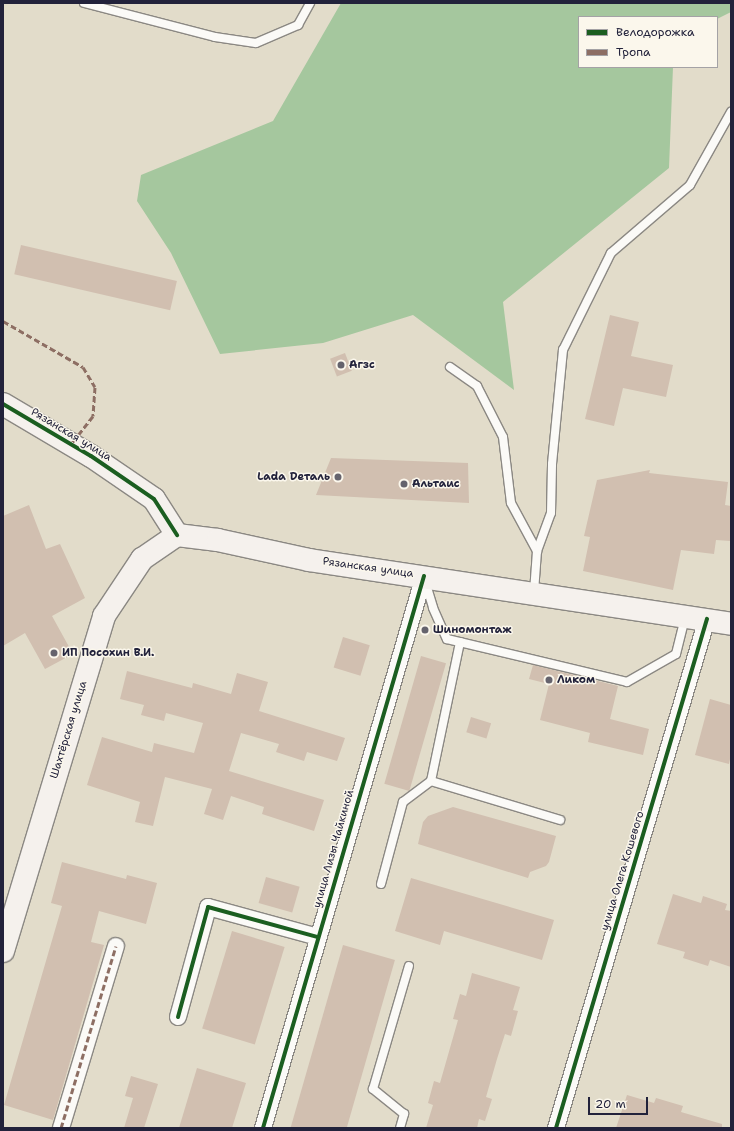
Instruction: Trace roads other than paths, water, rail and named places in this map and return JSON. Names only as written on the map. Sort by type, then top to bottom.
[{"type":"main road","name":"Рязанская улица","points":[[3,404],[91,456],[154,499],[177,535],[218,540],[309,560],[686,615],[731,624]]},
{"type":"main road","name":"Шахтёрская улица","points":[[3,950],[9,911],[104,616],[142,559],[177,535]]},
{"type":"street","name":"улица Лизы Чайкиной","points":[[263,1128],[424,576]]},
{"type":"street","name":"улица Олега Кошевого","points":[[556,1128],[707,620]]},
{"type":"street","points":[[178,1017],[208,907],[318,937]]},
{"type":"street","points":[[61,1128],[116,946]]},
{"type":"lane","points":[[84,3],[216,37],[256,43],[298,25],[310,3]]},
{"type":"lane","points":[[534,593],[537,550],[551,514],[552,464],[563,350],[611,253],[690,185],[731,112]]},
{"type":"lane","points":[[450,367],[477,386],[503,437],[510,503],[537,550]]},
{"type":"lane","points":[[424,576],[433,608],[447,639],[627,682],[676,654],[686,615]]},
{"type":"lane","points":[[381,884],[403,802],[431,781],[460,642]]},
{"type":"lane","points":[[431,781],[560,820]]},
{"type":"lane","points":[[400,1128],[404,1114],[373,1089],[409,966]]},
{"type":"place","name":"Агзс","points":[[341,365]]},
{"type":"place","name":"Lada Dеталь","points":[[338,477]]},
{"type":"place","name":"Альтаис","points":[[404,484]]},
{"type":"place","name":"Шиномонтаж","points":[[425,630]]},
{"type":"place","name":"ИП Посохин В.И.","points":[[54,653]]},
{"type":"place","name":"Ликом","points":[[549,680]]}]
